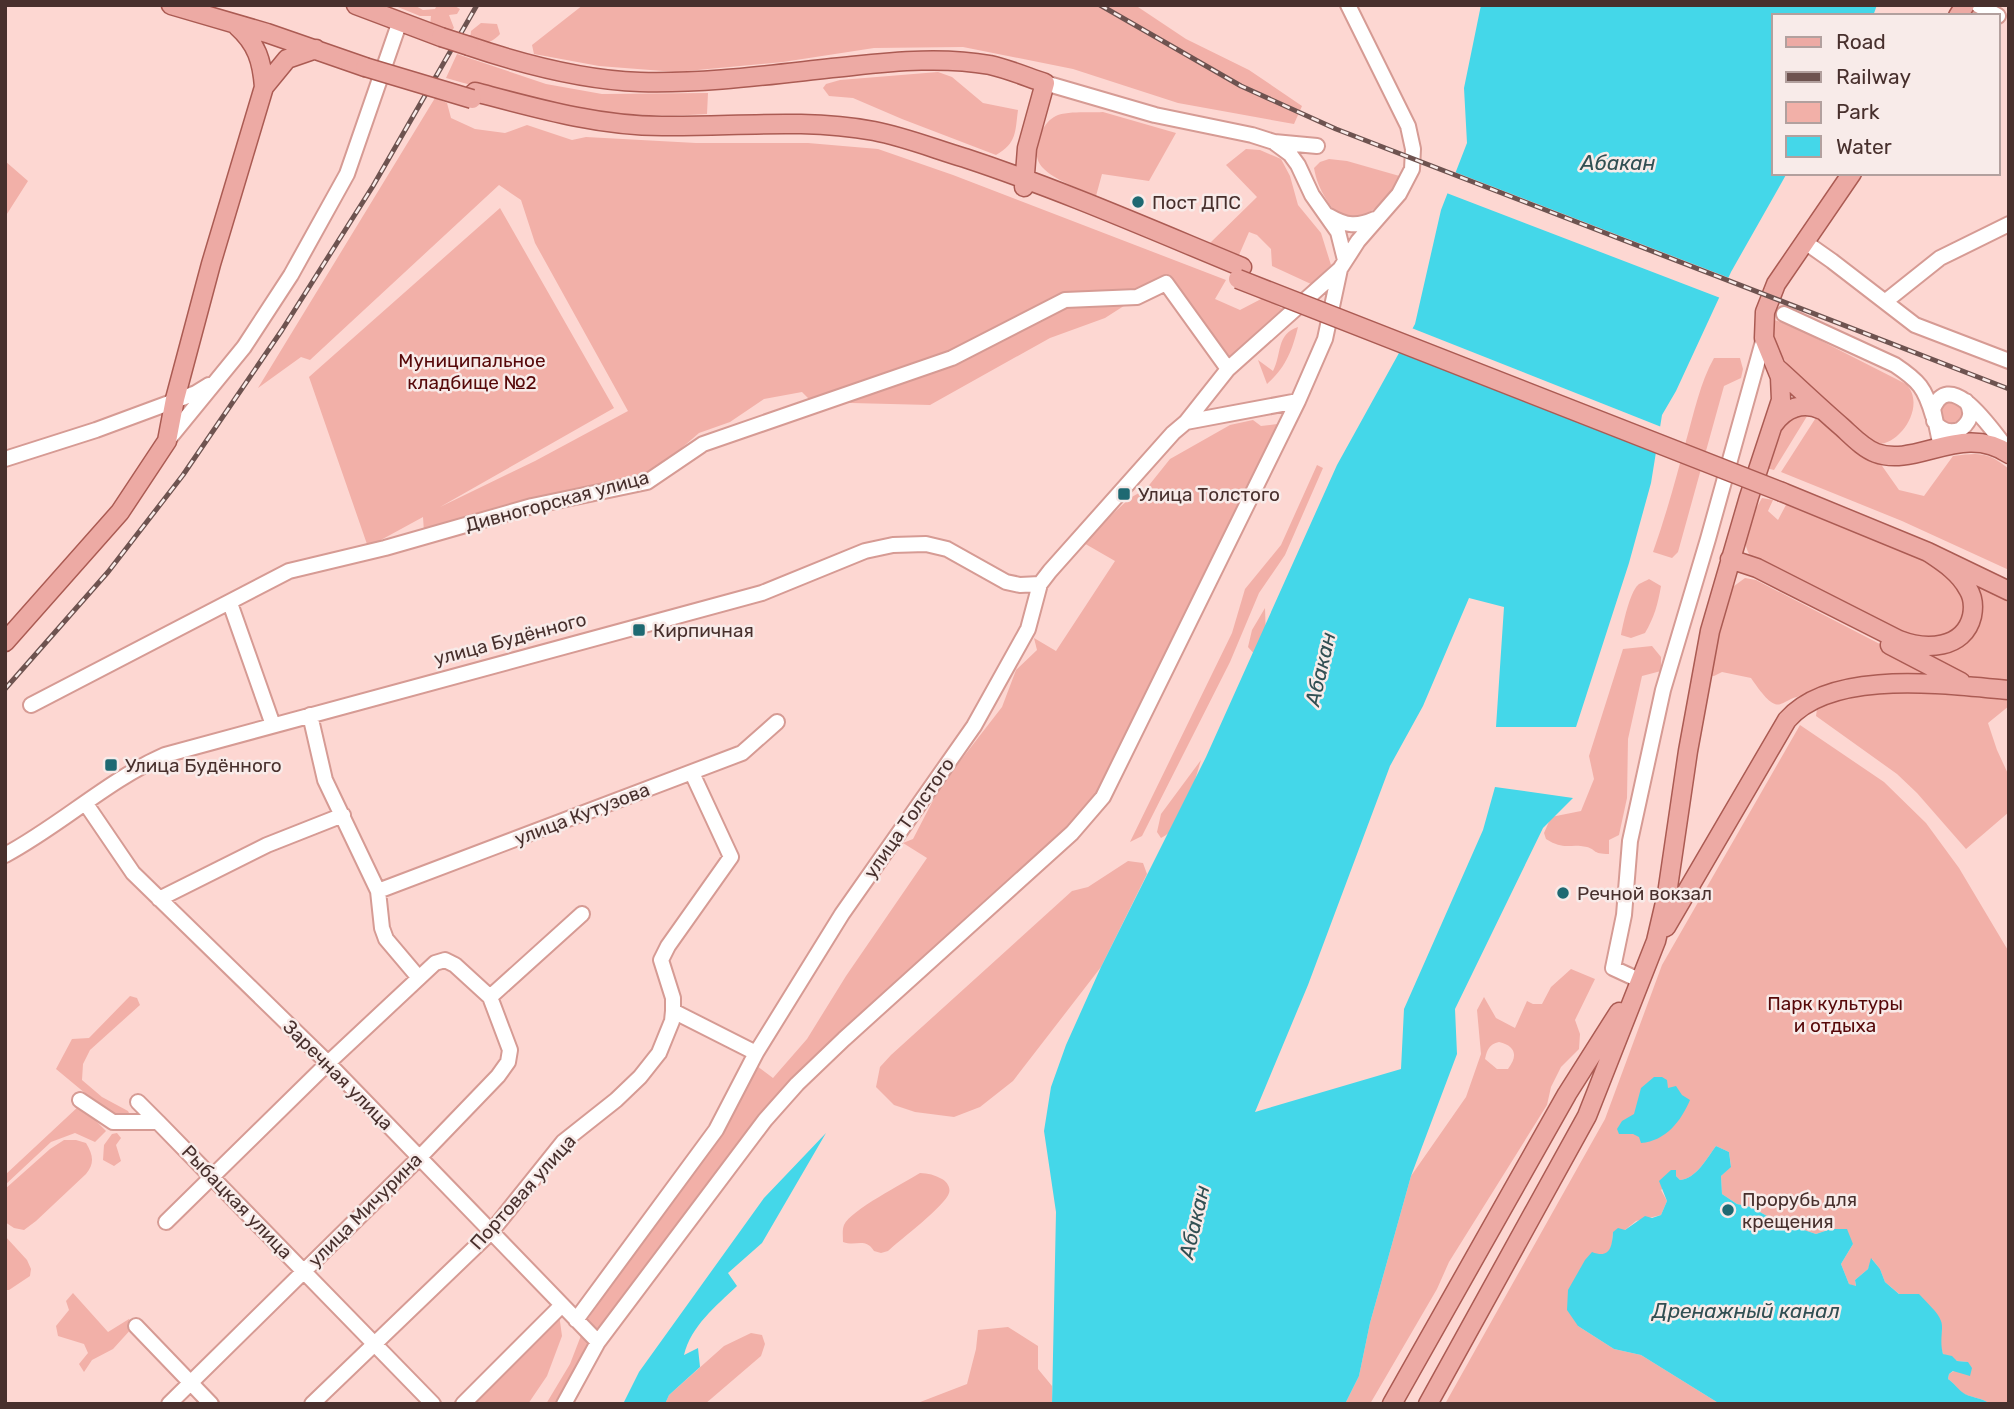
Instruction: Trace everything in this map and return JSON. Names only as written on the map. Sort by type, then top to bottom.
[{"type":"main road","points":[[172,5],[555,120],[624,131],[781,131],[872,141],[1060,193],[1240,273]]},
{"type":"main road","points":[[199,5],[272,27],[367,63]]},
{"type":"main road","points":[[356,5],[375,9],[441,37],[520,63],[604,80],[690,81],[897,61],[990,65],[1045,83],[1027,148],[1024,184]]},
{"type":"main road","points":[[5,642],[120,512],[167,441],[175,399],[211,264],[264,88],[262,62],[255,46],[233,24]]},
{"type":"main road","points":[[264,88],[287,59],[316,49]]},
{"type":"main road","points":[[1027,148],[1040,178],[1060,193]]},
{"type":"main road","points":[[1651,955],[1665,910],[1678,809],[1706,653],[1730,559],[1782,394],[1777,368],[1764,338],[1763,325],[1769,300],[1776,284],[1851,175]]},
{"type":"main road","points":[[1024,184],[1240,273],[1962,556],[2009,579]]},
{"type":"main road","points":[[1777,368],[1864,446],[1876,453],[1893,456],[1975,442],[1993,445],[2009,453]]},
{"type":"main road","points":[[1772,427],[1782,414],[1798,407],[1810,406],[1825,412]]},
{"type":"main road","points":[[1783,487],[2009,591]]},
{"type":"main road","points":[[1730,559],[1758,568],[1899,639],[1915,645],[1930,646],[1951,642],[1961,636],[1968,625],[1973,607],[1971,595],[1959,577],[1927,552]]},
{"type":"main road","points":[[1730,559],[1755,575],[1953,679],[1983,688]]},
{"type":"main road","points":[[1428,1404],[1587,1116],[1651,955],[1787,720],[1798,709],[1826,694],[1880,685],[1926,684],[2009,691]]},
{"type":"main road","points":[[1392,1404],[1567,1094],[1639,980]]},
{"type":"street","points":[[564,1404],[598,1342],[765,1120],[797,1084],[844,1039],[1072,833],[1103,797],[1298,401],[1325,339],[1343,264],[1376,218],[1399,194],[1412,169],[1413,149],[1408,126],[1348,5]]},
{"type":"street","points":[[1978,5],[1994,14]]},
{"type":"street","points":[[167,441],[244,347],[291,275],[347,174],[400,21]]},
{"type":"street","points":[[1045,83],[1155,114],[1274,142],[1317,146]]},
{"type":"street","points":[[1274,142],[1290,154],[1312,195],[1338,232],[1343,264]]},
{"type":"street","points":[[1325,213],[1344,225],[1361,225],[1376,218]]},
{"type":"street","points":[[1886,301],[1940,258],[2009,224]]},
{"type":"street","points":[[1805,242],[1915,325],[2009,362]]},
{"type":"street","name":"улица Толстого","points":[[576,1320],[716,1130],[756,1053],[842,914],[974,726],[1028,629],[1040,584],[1173,432],[1186,422],[1228,369],[1343,264]]},
{"type":"street","name":"Дивногорская улица","points":[[31,705],[289,571],[385,548],[532,506],[647,482],[703,444],[952,358],[1065,299],[1137,297],[1166,284],[1228,369]]},
{"type":"street","points":[[1784,314],[1962,398],[1969,406],[1970,418],[1961,429],[1947,431],[1938,426],[1933,418],[1934,405],[1938,400],[1948,394],[1962,398],[2009,453]]},
{"type":"street","points":[[1639,980],[1613,968],[1624,915],[1630,841],[1668,668],[1708,539],[1764,338]]},
{"type":"street","points":[[1902,369],[1923,387],[1941,447]]},
{"type":"street","points":[[5,459],[96,430],[196,393],[217,381]]},
{"type":"street","points":[[1186,422],[1298,401]]},
{"type":"street","name":"улица Будённого","points":[[5,855],[29,842],[129,773],[165,755],[762,593],[865,551],[893,545],[926,544],[947,549],[1006,582],[1020,585],[1040,584]]},
{"type":"street","points":[[230,603],[273,725]]},
{"type":"street","points":[[310,715],[325,780],[378,891],[379,913],[386,939],[419,978]]},
{"type":"street","name":"улица Кутузова","points":[[378,891],[742,753],[777,722]]},
{"type":"street","name":"Портовая улица","points":[[312,1404],[491,1231],[563,1142],[616,1100],[659,1054],[672,1021],[673,1011],[673,998],[661,960],[731,857],[692,773]]},
{"type":"street","name":"Заречная улица","points":[[86,804],[133,873],[328,1063],[598,1342]]},
{"type":"street","points":[[159,899],[267,845],[343,815]]},
{"type":"street","points":[[166,1222],[435,962],[444,960],[455,965],[490,997],[582,914]]},
{"type":"street","name":"улица Мичурина","points":[[169,1404],[419,1158],[498,1076],[508,1062],[510,1050],[490,997]]},
{"type":"street","points":[[673,1011],[756,1053]]},
{"type":"street","points":[[80,1100],[113,1122],[158,1122]]},
{"type":"street","name":"Рыбацкая улица","points":[[138,1102],[433,1404]]},
{"type":"street","points":[[463,1404],[562,1305]]},
{"type":"street","points":[[136,1326],[211,1404]]},
{"type":"green space","points":[[393,5],[414,5],[423,10],[435,9],[437,5],[453,5],[460,9],[457,14],[449,15],[454,28],[451,31],[430,25],[431,16],[420,16]]},
{"type":"green space","points":[[583,5],[1135,5],[1186,39],[1249,70],[1302,106],[1294,124],[1178,103],[1073,69],[963,47],[874,48],[783,62],[676,72],[599,66],[534,54],[532,45]]},
{"type":"green space","points":[[481,23],[497,24],[500,34],[486,43],[470,40],[471,31]]},
{"type":"green space","points":[[457,54],[546,84],[602,94],[708,93],[707,114],[641,115],[608,112],[510,95],[446,78]]},
{"type":"green space","points":[[938,72],[952,77],[983,103],[1018,110],[1014,136],[1003,151],[996,155],[853,98],[829,96],[823,88],[826,84],[840,80]]},
{"type":"green space","name":"Муниципальное кладбище №2","points":[[435,98],[447,103],[451,118],[475,129],[505,133],[527,125],[572,140],[586,137],[696,143],[808,143],[878,149],[1226,280],[1215,299],[1240,310],[1263,298],[1285,310],[1229,360],[1166,279],[1105,318],[1050,338],[930,405],[812,402],[802,392],[764,399],[730,422],[699,433],[654,472],[424,532],[423,517],[368,547],[309,377],[500,208],[614,408],[440,507],[535,461],[628,411],[535,243],[521,200],[499,185],[310,360],[301,357],[258,388]]},
{"type":"green space","points":[[1103,112],[1176,133],[1149,181],[1102,174],[1096,196],[1047,172],[1038,161],[1037,146],[1042,130],[1052,118],[1074,113]]},
{"type":"green space","points":[[1246,149],[1260,150],[1281,159],[1290,176],[1298,205],[1321,233],[1331,265],[1311,284],[1272,266],[1271,249],[1257,235],[1249,232],[1239,255],[1210,243],[1257,197],[1226,165]]},
{"type":"green space","points":[[1329,159],[1347,161],[1403,177],[1387,198],[1367,214],[1345,217],[1335,211],[1326,199],[1316,176],[1314,168]]},
{"type":"green space","points":[[5,161],[28,181],[5,217]]},
{"type":"green space","points":[[1771,319],[1790,325],[1906,384],[1914,403],[1908,423],[1901,432],[1893,439],[1875,444],[1837,413],[1786,362],[1775,343]]},
{"type":"green space","points":[[1298,327],[1287,358],[1267,384],[1258,360],[1273,371],[1286,334]]},
{"type":"green space","points":[[1714,358],[1740,358],[1743,369],[1741,378],[1724,386],[1678,552],[1672,558],[1653,552],[1698,398]]},
{"type":"green space","points":[[1951,402],[1959,405],[1962,413],[1959,421],[1951,424],[1943,421],[1940,413],[1943,405]]},
{"type":"green space","points":[[1809,413],[1774,470],[1766,468],[1783,423],[1793,415]]},
{"type":"green space","points":[[1817,416],[1880,463],[1899,490],[1924,496],[1953,456],[1988,456],[2009,469],[2009,570],[1902,521],[1781,472]]},
{"type":"green space","points":[[1253,420],[1261,426],[1277,424],[1286,440],[1090,820],[779,1108],[744,1160],[639,1290],[614,1333],[588,1364],[570,1404],[546,1404],[570,1364],[587,1320],[697,1162],[757,1066],[773,1078],[807,1039],[846,976],[927,858],[903,843],[913,839],[940,787],[1002,707],[1016,670],[1037,650],[1034,638],[1056,651],[1115,561],[1082,542],[1130,498],[1146,489],[1170,459],[1230,425]]},
{"type":"green space","points":[[1317,465],[1323,468],[1285,555],[1259,593],[1230,662],[1142,836],[1130,842],[1232,633],[1245,589],[1281,545]]},
{"type":"green space","points":[[1762,498],[1773,500],[1768,511],[1778,520],[1787,503],[1928,560],[1950,574],[1968,607],[1954,635],[1916,640],[1750,556],[1745,541],[1746,534]]},
{"type":"green space","points":[[1745,578],[1756,580],[1903,656],[1933,676],[1802,696],[1776,704],[1762,693],[1751,678],[1722,672],[1714,676],[1708,675],[1730,589]]},
{"type":"green space","points":[[1649,579],[1661,586],[1655,611],[1645,633],[1631,638],[1621,635],[1632,594],[1638,584]]},
{"type":"green space","points":[[1971,582],[2009,598],[2009,686],[1967,680],[1902,645],[1962,642]]},
{"type":"green space","points":[[1265,608],[1266,638],[1256,656],[1248,647],[1252,630]]},
{"type":"green space","points":[[1652,646],[1661,657],[1661,671],[1642,676],[1628,739],[1627,798],[1619,835],[1609,840],[1609,854],[1597,853],[1587,847],[1552,843],[1546,839],[1544,833],[1551,817],[1581,811],[1594,779],[1589,756],[1623,649]]},
{"type":"green space","points":[[1897,691],[2009,700],[2009,706],[1988,723],[2009,776],[2009,812],[1966,849],[1897,774],[1816,716],[1818,702]]},
{"type":"green space","name":"Парк культуры и отдыха","points":[[1800,725],[1884,782],[1926,823],[1959,868],[2009,952],[2009,1404],[1990,1404],[1968,1395],[1948,1379],[1949,1374],[1968,1362],[1957,1361],[1943,1354],[1939,1341],[1942,1330],[1885,1282],[1872,1259],[1868,1269],[1855,1280],[1856,1287],[1849,1284],[1841,1264],[1853,1244],[1831,1229],[1816,1234],[1774,1220],[1751,1207],[1737,1204],[1722,1194],[1721,1176],[1731,1166],[1729,1152],[1716,1146],[1691,1176],[1680,1180],[1676,1176],[1661,1190],[1667,1201],[1661,1215],[1636,1221],[1625,1230],[1613,1232],[1611,1247],[1608,1253],[1601,1256],[1578,1326],[1614,1349],[1641,1355],[1720,1404],[1445,1404],[1605,1119],[1662,965]]},
{"type":"green space","points":[[1201,760],[1182,815],[1169,833],[1161,838],[1157,832],[1161,814]]},
{"type":"green space","points":[[1128,861],[1143,863],[1147,874],[1101,967],[1013,1081],[980,1107],[954,1117],[915,1112],[894,1105],[876,1087],[880,1067],[891,1055],[1072,891],[1088,887]]},
{"type":"green space","points":[[1571,969],[1595,979],[1575,1020],[1580,1034],[1579,1049],[1561,1067],[1551,1087],[1547,1105],[1449,1262],[1437,1289],[1370,1404],[1345,1404],[1359,1376],[1370,1323],[1411,1176],[1466,1097],[1481,1054],[1477,1010],[1484,997],[1496,1018],[1515,1028],[1527,1001],[1542,1004],[1551,987]],"holes":[[[1499,1042],[1509,1046],[1514,1052],[1508,1069],[1497,1069],[1485,1059],[1489,1048]]]},
{"type":"green space","points":[[130,996],[137,998],[140,1005],[90,1050],[83,1064],[82,1080],[102,1097],[128,1111],[131,1117],[115,1118],[56,1069],[72,1039],[89,1038]]},
{"type":"green space","points":[[80,1105],[106,1131],[95,1142],[75,1133],[51,1142],[5,1185],[5,1175]]},
{"type":"green space","points":[[117,1133],[121,1138],[116,1145],[121,1161],[114,1166],[103,1160],[104,1145],[112,1134]]},
{"type":"green space","points":[[64,1140],[86,1143],[92,1159],[89,1170],[36,1221],[24,1230],[14,1228],[5,1222],[5,1189]]},
{"type":"green space","points":[[920,1173],[939,1178],[949,1186],[946,1198],[932,1214],[888,1251],[881,1253],[864,1243],[843,1242],[843,1227],[849,1219]]},
{"type":"green space","points":[[5,1236],[27,1260],[31,1269],[30,1276],[9,1290],[5,1290]]},
{"type":"green space","points":[[73,1293],[108,1332],[129,1319],[133,1327],[113,1349],[92,1360],[84,1372],[79,1364],[88,1353],[84,1344],[58,1336],[56,1326],[69,1310],[66,1301]]},
{"type":"green space","points":[[559,1314],[562,1336],[547,1376],[528,1404],[471,1404]]},
{"type":"green space","points":[[1008,1327],[1038,1346],[1038,1369],[1052,1386],[1052,1404],[915,1404],[967,1384],[978,1330]]},
{"type":"green space","points":[[751,1333],[762,1335],[765,1344],[761,1356],[705,1404],[665,1404],[669,1395],[724,1346]]},
{"type":"water","name":"Абакан","points":[[1481,5],[1877,5],[1874,14],[1772,14],[1772,175],[1786,175],[1731,272],[1676,391],[1662,415],[1651,483],[1629,563],[1576,727],[1496,727],[1504,607],[1469,598],[1423,706],[1390,766],[1308,985],[1255,1112],[1401,1069],[1404,1009],[1483,830],[1495,787],[1573,798],[1543,828],[1455,1009],[1457,1054],[1411,1176],[1370,1323],[1359,1376],[1345,1404],[1052,1404],[1056,1212],[1044,1131],[1051,1087],[1066,1045],[1101,967],[1206,757],[1337,465],[1415,324],[1441,210],[1467,143],[1464,88]]},
{"type":"water","points":[[1654,1077],[1667,1080],[1668,1088],[1676,1086],[1682,1095],[1690,1100],[1672,1129],[1658,1138],[1641,1143],[1639,1137],[1619,1134],[1617,1129],[1622,1121],[1634,1114],[1641,1088]]},
{"type":"water","points":[[826,1133],[762,1243],[728,1273],[737,1286],[705,1317],[692,1335],[684,1355],[698,1348],[700,1367],[669,1395],[665,1404],[623,1404],[639,1372],[764,1198]]},
{"type":"water","name":"Дренажный канал","points":[[1716,1146],[1729,1152],[1731,1167],[1721,1176],[1722,1194],[1737,1204],[1751,1207],[1774,1220],[1816,1234],[1831,1229],[1847,1229],[1853,1244],[1841,1264],[1849,1284],[1856,1286],[1855,1280],[1868,1269],[1871,1258],[1880,1269],[1885,1282],[1899,1294],[1919,1294],[1941,1321],[1943,1354],[1952,1356],[1957,1361],[1968,1362],[1972,1368],[1970,1376],[1953,1371],[1948,1379],[1965,1394],[1990,1404],[1720,1404],[1641,1355],[1614,1349],[1578,1326],[1567,1310],[1568,1290],[1585,1260],[1592,1252],[1606,1253],[1612,1242],[1613,1232],[1618,1228],[1625,1230],[1645,1216],[1652,1218],[1661,1215],[1667,1201],[1659,1181],[1671,1170],[1676,1170],[1676,1176],[1680,1180],[1691,1176]]},
{"type":"pier","points":[[1452,171],[1732,279],[1723,299],[1444,192]]},
{"type":"pier","points":[[1409,327],[1664,428],[1660,453],[1396,350]]},
{"type":"railway","points":[[5,689],[108,572],[183,475],[282,330],[373,186],[477,5]]},
{"type":"railway","points":[[1100,5],[1241,86],[1336,129],[2009,389]]},
{"type":"place","name":"Пост ДПС","points":[[1138,202]]},
{"type":"place","name":"Улица Толстого","points":[[1124,494]]},
{"type":"place","name":"Кирпичная","points":[[639,630]]},
{"type":"place","name":"Улица Будённого","points":[[111,765]]},
{"type":"place","name":"Речной вокзал","points":[[1563,893]]},
{"type":"place","name":"Прорубь для крещения","points":[[1728,1210]]}]
